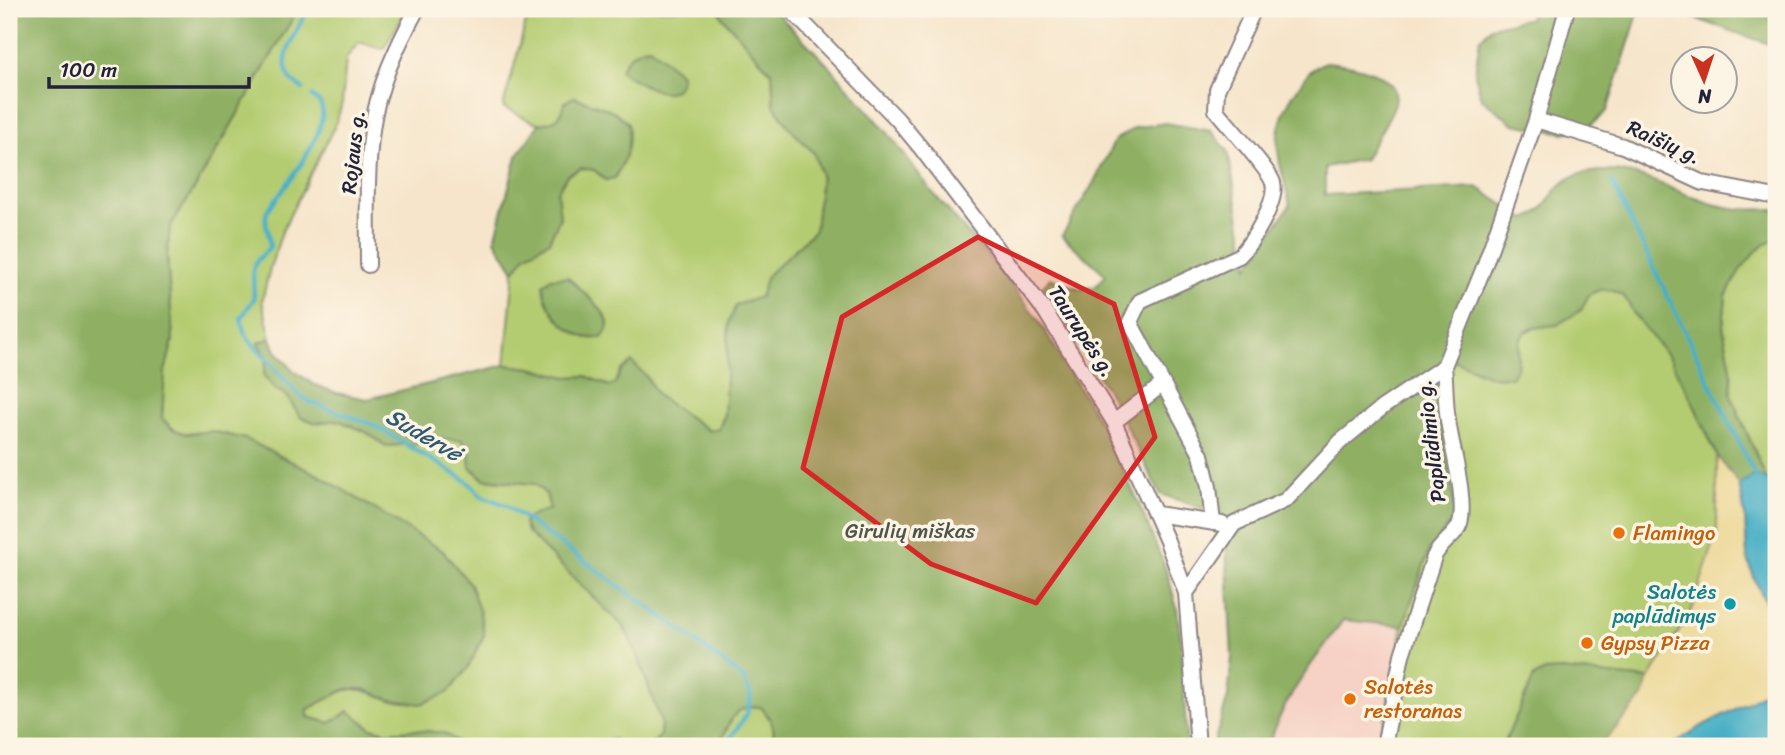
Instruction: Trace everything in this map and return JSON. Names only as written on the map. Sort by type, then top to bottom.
[{"type":"street","name":"Rojaus g.","points":[[368,265],[368,192],[372,128],[390,65],[417,9]]},
{"type":"street","points":[[1213,523],[1209,487],[1201,455],[1130,322],[1140,300],[1240,256],[1249,246],[1273,198],[1273,182],[1216,110],[1217,90],[1254,9]]},
{"type":"street","points":[[1156,514],[1234,524],[1286,499],[1340,442],[1383,407],[1444,366],[1484,267],[1536,120],[1567,9]]},
{"type":"street","name":"Taurupės g.","points":[[797,11],[897,118],[921,148],[1045,311],[1114,422],[1156,514],[1186,593],[1198,746]]},
{"type":"street","name":"Raišių g.","points":[[1536,120],[1623,146],[1703,183],[1776,198]]},
{"type":"street","name":"Paplūdimio g.","points":[[1384,746],[1402,655],[1434,557],[1439,546],[1454,533],[1460,523],[1460,490],[1448,421],[1444,366]]},
{"type":"street","points":[[1114,422],[1163,384]]},
{"type":"street","points":[[1186,593],[1234,524]]},
{"type":"highlighted area","points":[[978,237],[1114,304],[1155,437],[1036,603],[931,564],[803,468],[842,317]]},
{"type":"shaded area","points":[[1343,620],[1403,626],[1379,746],[1269,746],[1274,727],[1292,693]]},
{"type":"green space","points":[[9,9],[298,9],[170,227],[167,256],[173,340],[165,371],[162,418],[172,429],[186,434],[211,431],[246,439],[322,477],[443,551],[470,584],[484,635],[468,668],[448,693],[421,704],[391,700],[364,689],[346,689],[308,709],[308,717],[330,723],[349,711],[371,728],[387,732],[414,730],[444,733],[464,746],[9,746]]},
{"type":"green space","points":[[298,9],[408,9],[383,49],[359,42],[346,59],[342,103],[336,123],[283,229],[270,268],[262,301],[271,338],[258,343],[266,358],[264,376],[275,389],[287,396],[300,417],[316,423],[338,420],[366,432],[386,446],[446,439],[462,440],[469,452],[470,467],[483,479],[535,484],[546,494],[550,509],[526,518],[524,525],[528,533],[624,627],[637,654],[661,722],[660,736],[650,746],[622,746],[615,739],[608,740],[605,746],[464,746],[444,733],[414,730],[387,732],[371,728],[349,711],[330,723],[308,717],[308,709],[348,690],[365,691],[391,700],[211,431],[184,433],[162,418],[165,371],[173,340],[167,256],[170,227]]},
{"type":"green space","points":[[536,9],[719,9],[722,17],[772,73],[774,105],[789,127],[814,153],[821,175],[815,230],[767,276],[719,429],[710,431],[658,396],[646,376],[621,371],[615,384],[609,386],[586,376],[567,377],[505,365],[514,271],[526,255],[549,241],[560,217],[557,192],[567,175],[581,168],[594,170],[606,180],[615,112],[574,97],[565,102],[561,114],[548,124],[531,121],[503,107],[526,22]],"holes":[[[649,47],[671,67],[621,70],[632,54]],[[568,277],[579,289],[585,337],[553,312]]]},
{"type":"green space","name":"Girulių miškas","points":[[719,9],[773,9],[831,68],[887,132],[933,193],[1009,281],[1039,321],[1102,426],[1167,572],[1177,609],[1181,641],[1187,746],[771,746],[774,735],[768,716],[761,707],[751,707],[737,712],[718,746],[650,746],[660,736],[661,722],[637,654],[624,627],[528,533],[524,524],[526,518],[550,509],[546,494],[535,484],[484,479],[470,467],[469,452],[462,440],[445,439],[386,446],[366,432],[338,420],[316,423],[300,417],[287,396],[275,389],[264,376],[266,358],[258,343],[271,338],[276,351],[294,371],[315,385],[367,399],[505,365],[567,377],[586,376],[609,386],[615,384],[621,371],[632,362],[646,376],[658,396],[709,431],[719,429],[724,417],[729,322],[736,305],[760,297],[767,276],[815,230],[821,175],[814,153],[789,127],[774,105],[772,73],[722,17]]},
{"type":"green space","points":[[1531,9],[1643,9],[1637,17],[1607,111],[1591,125],[1564,133],[1514,124],[1481,98],[1475,74],[1480,39],[1491,27],[1530,18]]},
{"type":"green space","points":[[1668,9],[1776,9],[1776,20],[1769,44]]},
{"type":"green space","points":[[650,47],[681,74],[680,84],[673,90],[666,92],[652,89],[620,70],[632,54]]},
{"type":"green space","points":[[1327,62],[1373,72],[1392,85],[1395,95],[1391,113],[1365,159],[1325,167],[1325,195],[1477,187],[1525,219],[1541,210],[1564,182],[1585,173],[1604,171],[1636,175],[1721,206],[1776,209],[1776,239],[1760,247],[1740,270],[1726,296],[1723,326],[1732,374],[1731,396],[1767,480],[1755,475],[1739,484],[1717,456],[1670,359],[1636,317],[1624,296],[1611,290],[1589,294],[1581,310],[1557,325],[1532,328],[1525,332],[1519,341],[1517,368],[1511,377],[1490,376],[1454,360],[1441,361],[1438,371],[1439,408],[1455,509],[1453,520],[1428,553],[1403,626],[1343,620],[1291,696],[1269,746],[1213,746],[1228,697],[1232,657],[1225,526],[1210,511],[1160,494],[1113,400],[1043,286],[1050,278],[1080,289],[1095,287],[1106,275],[1062,236],[1115,140],[1135,128],[1165,123],[1211,131],[1228,151],[1248,267],[1290,205],[1279,157],[1278,131],[1282,118],[1308,74]]},
{"type":"green space","points":[[574,97],[615,112],[628,123],[629,139],[625,158],[615,178],[606,180],[594,170],[581,168],[567,175],[557,192],[560,217],[549,241],[526,255],[514,271],[495,240],[517,156],[539,124],[557,119],[565,102]]},
{"type":"green space","points":[[1776,239],[1776,483],[1767,480],[1731,396],[1732,374],[1723,326],[1726,296],[1740,269],[1760,247]]},
{"type":"green space","points":[[568,277],[606,316],[608,326],[602,338],[577,334],[556,317],[551,309],[543,285],[551,278]]},
{"type":"green space","points":[[1611,290],[1624,296],[1636,317],[1670,359],[1717,456],[1717,533],[1691,612],[1649,679],[1561,670],[1534,677],[1503,746],[1379,746],[1403,626],[1428,553],[1453,520],[1437,366],[1441,361],[1454,360],[1489,376],[1517,368],[1519,341],[1525,332],[1581,310],[1589,294]]},
{"type":"green space","points":[[1561,670],[1649,679],[1643,697],[1600,746],[1503,746],[1534,677],[1545,671]]},
{"type":"green space","points":[[746,706],[761,707],[768,716],[774,730],[771,746],[719,746],[735,712]]},
{"type":"sand","name":"Salotės paplūdimys","points":[[1717,456],[1739,484],[1745,515],[1747,556],[1754,578],[1776,623],[1776,683],[1764,694],[1673,746],[1600,746],[1643,697],[1649,679],[1691,612],[1717,533]]},
{"type":"water","points":[[1755,475],[1776,483],[1776,623],[1754,578],[1747,555],[1745,515],[1739,484]]},
{"type":"water","points":[[1776,683],[1776,746],[1673,746],[1751,700]]},
{"type":"waterway","name":"Sudervė","points":[[303,89],[287,72],[286,62],[291,41],[308,9]]},
{"type":"waterway","name":"Sudervė","points":[[312,96],[320,103],[320,127],[304,159],[267,211],[270,247],[256,262],[253,271],[254,299],[241,318],[244,332],[298,394],[310,402],[374,425],[467,481],[482,496],[506,505],[685,633],[743,678],[751,696],[747,714],[725,746]]},
{"type":"waterway","points":[[1612,182],[1755,475]]},
{"type":"place","name":"Flamingo","points":[[1619,533]]},
{"type":"place","name":"Salotės paplūdimys","points":[[1730,604]]},
{"type":"place","name":"Gypsy Pizza","points":[[1587,643]]},
{"type":"place","name":"Salotės restoranas","points":[[1350,699]]}]
